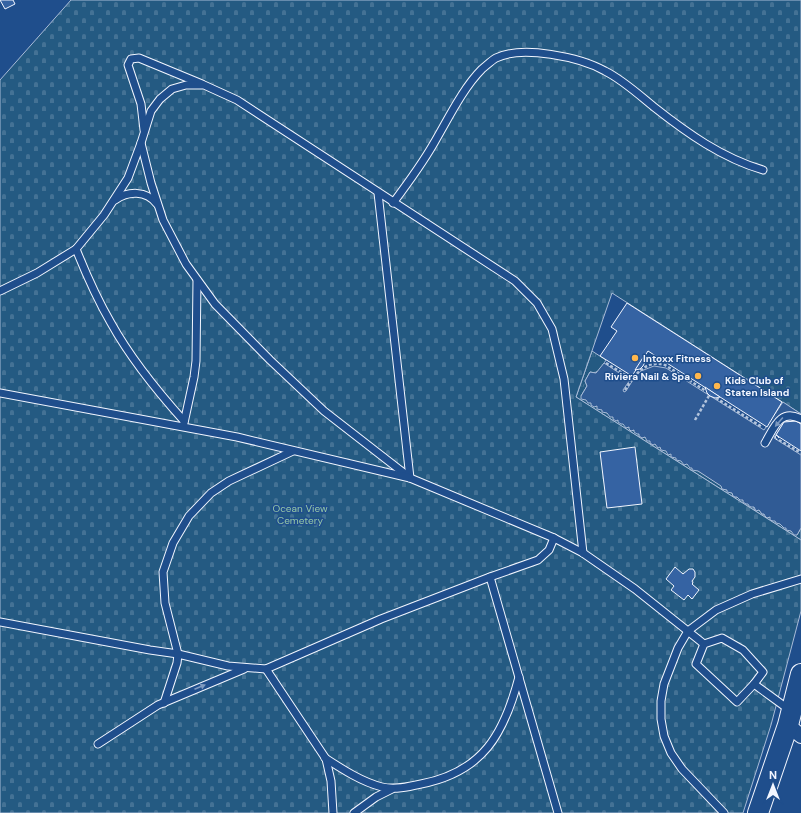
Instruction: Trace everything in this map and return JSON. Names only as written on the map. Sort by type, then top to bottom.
[{"type":"main road","points":[[758,813],[793,724],[801,674]]},
{"type":"lane","points":[[393,203],[416,172],[465,93],[482,70],[496,58],[526,52],[590,63],[622,81],[665,115],[711,147],[733,160],[763,170]]},
{"type":"lane","points":[[144,135],[141,104],[128,65],[131,59],[139,58],[237,100],[515,281],[536,303],[552,329],[564,379],[583,553]]},
{"type":"lane","points":[[0,291],[37,273],[76,249],[104,215],[128,178],[151,111],[160,99],[172,89],[186,85],[204,85]]},
{"type":"lane","points":[[141,143],[163,220],[186,264],[215,304],[286,376],[324,411],[410,478]]},
{"type":"lane","points":[[113,201],[121,196],[134,193],[146,196],[158,206]]},
{"type":"lane","points":[[378,193],[410,478]]},
{"type":"lane","points":[[76,249],[95,294],[111,324],[156,389],[184,424]]},
{"type":"lane","points":[[184,424],[195,366],[197,280]]},
{"type":"lane","points":[[0,394],[184,424],[410,478],[554,538],[583,553],[635,589],[704,644]]},
{"type":"lane","points":[[765,443],[781,418],[790,415],[801,419]]},
{"type":"lane","points":[[164,703],[177,663],[178,654],[165,603],[164,572],[173,543],[189,516],[211,493],[229,481],[294,451]]},
{"type":"lane","points":[[0,622],[178,654],[228,666],[266,669],[381,619],[490,576],[538,560],[548,550],[554,538]]},
{"type":"lane","points":[[490,576],[558,813]]},
{"type":"lane","points":[[724,813],[682,769],[671,753],[664,736],[661,718],[661,701],[664,684],[678,648],[688,631],[716,610],[752,594],[801,579]]},
{"type":"lane","points":[[722,638],[743,650],[763,672],[737,702],[696,664],[704,644],[722,638]]},
{"type":"lane","points":[[98,744],[148,711],[246,668]]},
{"type":"lane","points":[[266,669],[325,758],[331,781],[333,813]]},
{"type":"lane","points":[[325,758],[352,774],[382,787],[406,787],[448,777],[473,763],[495,738],[510,706],[519,677]]},
{"type":"lane","points":[[754,684],[793,724]]},
{"type":"lane","points":[[354,813],[376,797],[393,788]]},
{"type":"path","points":[[606,363],[632,379]]},
{"type":"path","points":[[625,390],[632,379],[646,366],[662,364],[706,391]]},
{"type":"path","points":[[694,420],[710,394]]},
{"type":"path","points":[[716,398],[764,428]]},
{"type":"path","points":[[779,440],[801,453]]},
{"type":"green space","name":"Ocean View Cemetery","points":[[71,0],[801,0],[801,414],[612,293],[576,397],[801,540],[801,611],[771,725],[743,813],[0,813],[0,80]]},
{"type":"green space","points":[[592,351],[606,360],[598,371],[593,373],[590,372],[585,381],[587,386],[581,396],[639,434],[642,438],[645,437],[722,486],[722,489],[727,490],[732,493],[733,496],[738,497],[754,507],[754,510],[759,510],[762,514],[765,514],[797,535],[801,528],[801,540],[576,397]]},
{"type":"shaded area","points":[[604,363],[630,380],[623,390],[624,392],[636,375],[641,371],[654,366],[666,368],[764,430],[783,402],[801,414],[801,424],[796,421],[784,422],[774,438],[801,455],[801,528],[797,535],[794,535],[791,531],[786,530],[786,528],[775,521],[770,520],[770,517],[767,518],[759,510],[756,511],[754,507],[749,506],[743,502],[743,500],[733,496],[732,493],[727,492],[727,490],[722,489],[721,486],[698,471],[692,470],[692,468],[690,468],[687,464],[684,465],[681,461],[671,457],[671,454],[668,455],[666,451],[661,450],[660,447],[658,448],[655,444],[653,445],[650,441],[647,441],[645,437],[642,438],[639,434],[634,432],[634,430],[631,431],[629,427],[626,428],[623,424],[618,422],[618,420],[616,421],[607,413],[597,409],[597,406],[594,407],[591,403],[581,399],[581,396],[587,386],[585,381],[590,372],[596,373]]},
{"type":"building","points":[[0,0],[13,0],[15,4],[5,9]]},
{"type":"building","points":[[627,303],[782,402],[767,427],[648,351],[632,376],[600,356],[617,331],[611,327]]},
{"type":"building","points":[[644,356],[645,362],[643,366],[640,369],[635,370]]},
{"type":"building","points":[[705,387],[720,397],[715,398],[710,396]]},
{"type":"building","points":[[796,421],[801,424],[801,451],[776,435],[784,422]]},
{"type":"building","points":[[635,447],[642,504],[607,508],[600,452]]},
{"type":"building","points":[[675,567],[683,574],[689,569],[693,569],[695,572],[695,577],[692,584],[699,590],[692,599],[688,595],[684,600],[671,590],[674,586],[666,579]]},
{"type":"fence","points":[[776,435],[779,437],[777,440],[775,437],[776,435]]},
{"type":"place","name":"Intoxx Fitness","points":[[635,358]]},
{"type":"place","name":"Riviera Nail & Spa","points":[[698,376]]},
{"type":"place","name":"Kids Club of Staten Island","points":[[717,386]]}]
